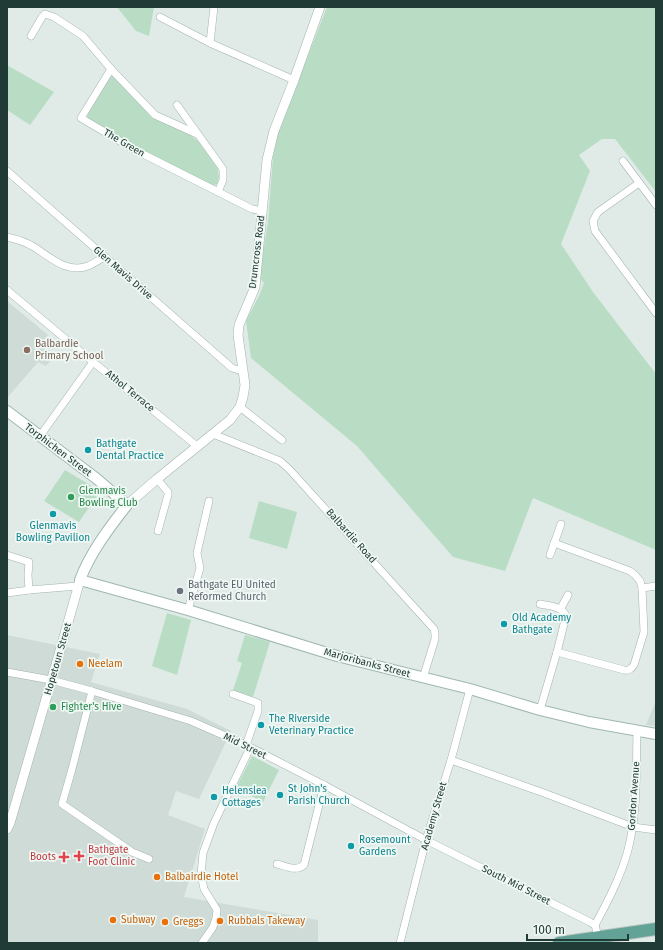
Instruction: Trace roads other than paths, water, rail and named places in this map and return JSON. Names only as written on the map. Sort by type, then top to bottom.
[{"type":"main road","name":"Torphichen Street","points":[[7,411],[98,480],[127,505]]},
{"type":"main road","name":"Drumcross Road","points":[[79,583],[84,570],[97,548],[127,505]]},
{"type":"main road","name":"Marjoribanks Street","points":[[79,583],[188,610],[337,656],[470,689],[540,710],[589,722],[656,734]]},
{"type":"main road","points":[[559,943],[656,929]]},
{"type":"street","points":[[210,43],[214,7]]},
{"type":"street","name":"Drumcross Road","points":[[127,505],[230,420],[240,407],[245,385],[238,335],[239,325],[255,287],[267,160],[274,131],[320,7]]},
{"type":"street","points":[[31,36],[45,14],[54,17],[83,36],[111,69],[155,115],[197,134]]},
{"type":"street","points":[[160,17],[210,43],[294,80]]},
{"type":"street","name":"The Green","points":[[111,69],[81,118],[135,150],[252,209],[262,211]]},
{"type":"street","points":[[177,105],[223,169],[223,180],[218,192]]},
{"type":"street","points":[[623,161],[656,205]]},
{"type":"street","name":"Glen Mavis Drive","points":[[7,171],[232,368],[242,371]]},
{"type":"street","points":[[639,183],[598,212],[594,221],[595,231],[656,313]]},
{"type":"street","points":[[7,237],[33,247],[57,263],[71,267],[79,268],[87,266],[104,257]]},
{"type":"street","name":"Athol Terrace","points":[[7,290],[197,446]]},
{"type":"street","points":[[40,436],[93,362]]},
{"type":"street","points":[[240,407],[282,440]]},
{"type":"street","name":"Balbardie Road","points":[[213,434],[280,461],[289,469],[434,629],[435,639],[423,678]]},
{"type":"street","points":[[157,479],[168,492],[158,531]]},
{"type":"street","points":[[188,610],[200,568],[197,553],[209,501]]},
{"type":"street","points":[[550,555],[561,524]]},
{"type":"street","points":[[554,543],[630,571],[635,575],[640,581],[642,588],[644,632],[634,665],[628,671],[557,652]]},
{"type":"street","points":[[7,555],[29,562],[29,590]]},
{"type":"street","points":[[7,592],[79,583]]},
{"type":"street","name":"Hopetoun Street","points":[[7,829],[26,772],[79,583]]},
{"type":"street","points":[[642,588],[656,586]]},
{"type":"street","points":[[561,608],[568,595]]},
{"type":"street","points":[[540,604],[561,608],[566,616],[540,710]]},
{"type":"street","name":"Mid Street","points":[[7,672],[52,680],[92,690],[191,721],[248,747],[324,785],[426,840]]},
{"type":"street","name":"Academy Street","points":[[400,943],[426,840],[451,760],[470,689]]},
{"type":"street","points":[[92,690],[62,804],[132,852],[149,859]]},
{"type":"street","points":[[202,943],[213,927],[217,910],[204,889],[201,874],[204,853],[214,823],[248,747],[258,711],[258,703],[234,694]]},
{"type":"street","name":"Gordon Avenue","points":[[595,925],[613,890],[621,870],[628,850],[633,827],[636,789],[637,731]]},
{"type":"street","points":[[451,760],[633,827],[656,830]]},
{"type":"street","points":[[281,863],[295,869],[304,865],[324,785]]},
{"type":"street","name":"South Mid Street","points":[[426,840],[595,925]]},
{"type":"street","points":[[595,925],[598,937]]},
{"type":"place","name":"Balbardie Primary School","points":[[27,350]]},
{"type":"place","name":"Bathgate Dental Practice","points":[[88,450]]},
{"type":"place","name":"Glenmavis Bowling Club","points":[[71,497]]},
{"type":"place","name":"Glenmavis Bowling Pavilion","points":[[53,514]]},
{"type":"place","name":"Bathgate EU United Reformed Church","points":[[180,591]]},
{"type":"place","name":"Old Academy Bathgate","points":[[504,624]]},
{"type":"place","name":"Neelam","points":[[80,664]]},
{"type":"place","name":"Fighter's Hive","points":[[53,707]]},
{"type":"place","name":"The Riverside Veterinary Practice","points":[[261,725]]},
{"type":"place","name":"St John's Parish Church","points":[[280,795]]},
{"type":"place","name":"Helenslea Cottages","points":[[214,797]]},
{"type":"place","name":"Rosemount Gardens","points":[[351,846]]},
{"type":"place","name":"Bathgate Foot Clinic","points":[[79,856]]},
{"type":"place","name":"Boots","points":[[64,857]]},
{"type":"place","name":"Balbairdie Hotel","points":[[157,877]]},
{"type":"place","name":"Subway","points":[[113,920]]},
{"type":"place","name":"Rubbals Takeway","points":[[220,921]]},
{"type":"place","name":"Greggs","points":[[165,922]]}]
